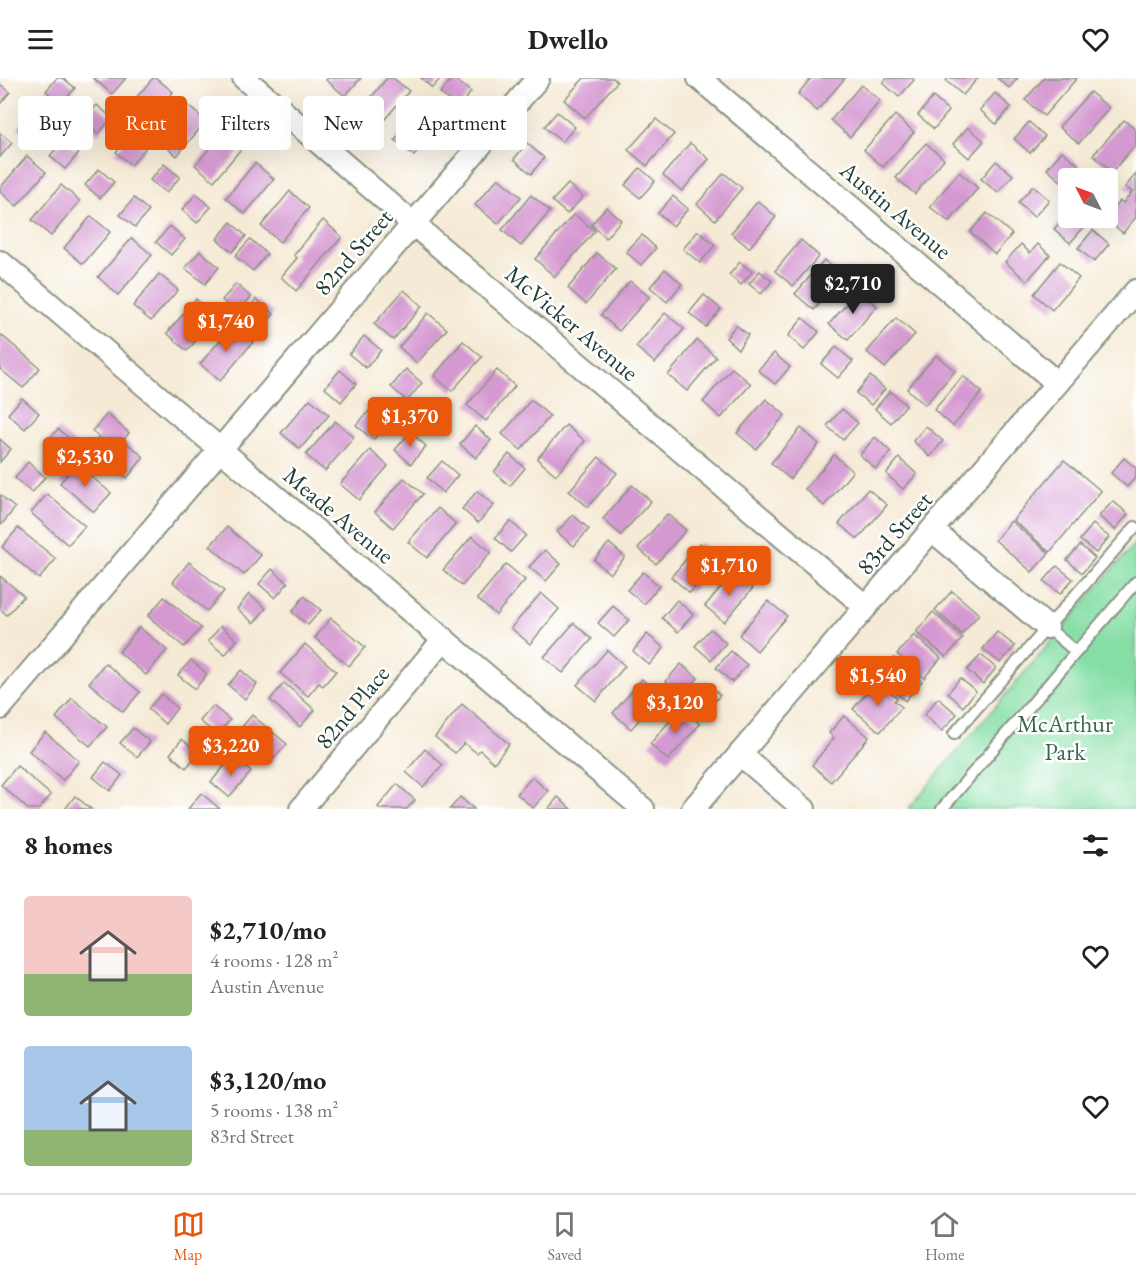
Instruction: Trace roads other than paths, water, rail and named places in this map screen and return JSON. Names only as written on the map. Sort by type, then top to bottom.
[{"type":"street","name":"McVicker Avenue","points":[[244,78],[866,607]]},
{"type":"street","name":"82nd Street","points":[[0,708],[538,78]]},
{"type":"street","name":"Austin Avenue","points":[[699,78],[1057,383]]},
{"type":"street","name":"Meade Avenue","points":[[0,262],[643,809]]},
{"type":"street","name":"83rd Street","points":[[693,809],[1057,383],[1132,303]]},
{"type":"street","points":[[932,530],[1047,627]]},
{"type":"street","name":"82nd Place","points":[[301,809],[444,639]]},
{"type":"street","points":[[740,754],[804,809]]},
{"type":"lane","points":[[954,734],[1135,526]]},
{"type":"lane","points":[[942,809],[1136,582]]},
{"type":"lane","points":[[1047,627],[1076,652]]},
{"type":"park label","name":"McArthur Park","points":[[1065,737]]}]
